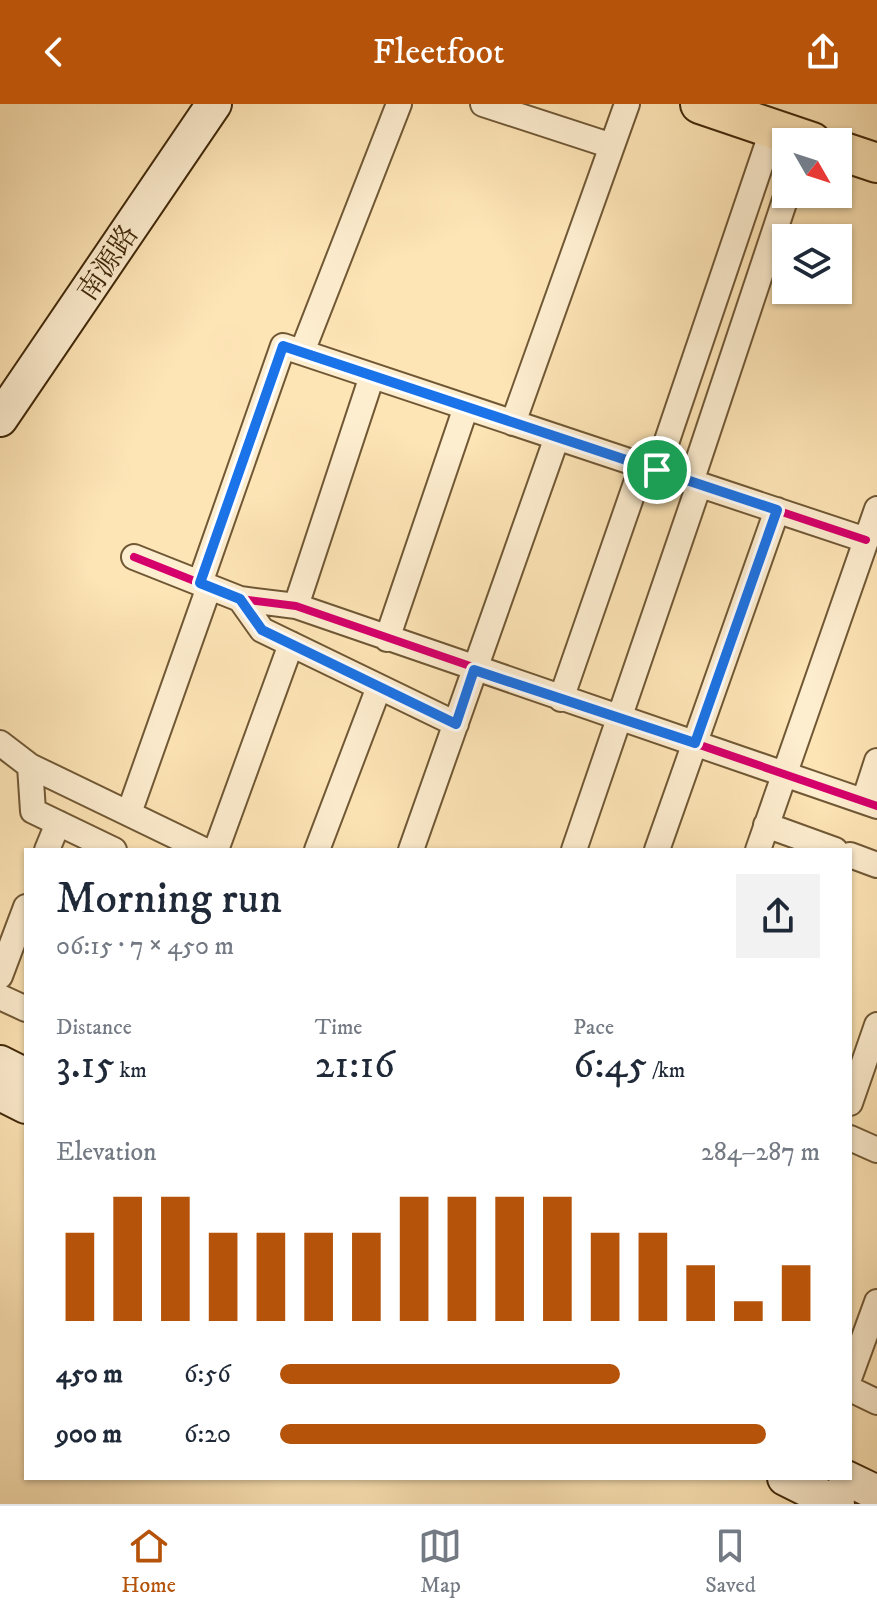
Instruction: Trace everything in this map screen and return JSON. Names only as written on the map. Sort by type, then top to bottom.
[{"type":"main road","name":"南源路","points":[[0,381],[188,104]]},
{"type":"main road","name":"南源路","points":[[0,419],[214,104]]},
{"type":"main road","points":[[710,106],[772,128]]},
{"type":"main road","points":[[852,155],[877,163]]},
{"type":"main road","points":[[0,1063],[24,1075]]},
{"type":"main road","points":[[0,1093],[24,1105]]},
{"type":"main road","points":[[789,1480],[837,1504]]},
{"type":"main road","points":[[850,1480],[877,1493]]},
{"type":"street","points":[[302,352],[399,104]]},
{"type":"street","points":[[483,104],[612,146]]},
{"type":"street","points":[[513,423],[627,104]]},
{"type":"street","points":[[561,699],[650,468],[774,208]]},
{"type":"street","points":[[575,848],[783,208]]},
{"type":"street","points":[[129,813],[283,346],[777,510],[869,548]]},
{"type":"street","points":[[296,606],[372,376]]},
{"type":"street","points":[[387,639],[466,407]]},
{"type":"street","points":[[412,848],[557,437]]},
{"type":"street","points":[[759,848],[869,548],[877,509]]},
{"type":"street","points":[[658,848],[777,510]]},
{"type":"street","points":[[134,557],[240,599],[296,606],[474,670],[870,803],[877,761]]},
{"type":"street","points":[[240,599],[262,630],[456,724]]},
{"type":"street","points":[[217,848],[291,644]]},
{"type":"street","points":[[318,848],[379,687]]},
{"type":"street","points":[[0,743],[30,766],[200,848]]},
{"type":"street","points":[[30,766],[33,811],[110,848]]},
{"type":"street","points":[[48,848],[58,823]]},
{"type":"street","points":[[766,825],[829,848]]},
{"type":"street","points":[[852,856],[877,865]]},
{"type":"street","points":[[0,976],[24,912]]},
{"type":"street","points":[[0,997],[24,1008]]},
{"type":"street","points":[[859,1088],[877,1025]]},
{"type":"street","points":[[852,1139],[877,1150]]},
{"type":"street","points":[[852,1371],[877,1302]]},
{"type":"street","points":[[852,1390],[877,1402]]},
{"type":"cycle path","points":[[200,583],[283,346],[866,540]]},
{"type":"cycle path","points":[[134,557],[240,599],[296,606],[877,806]]},
{"type":"route","points":[[283,346],[657,470],[777,510],[695,743],[474,670],[456,724],[262,630],[240,599],[200,583],[283,346]]}]
